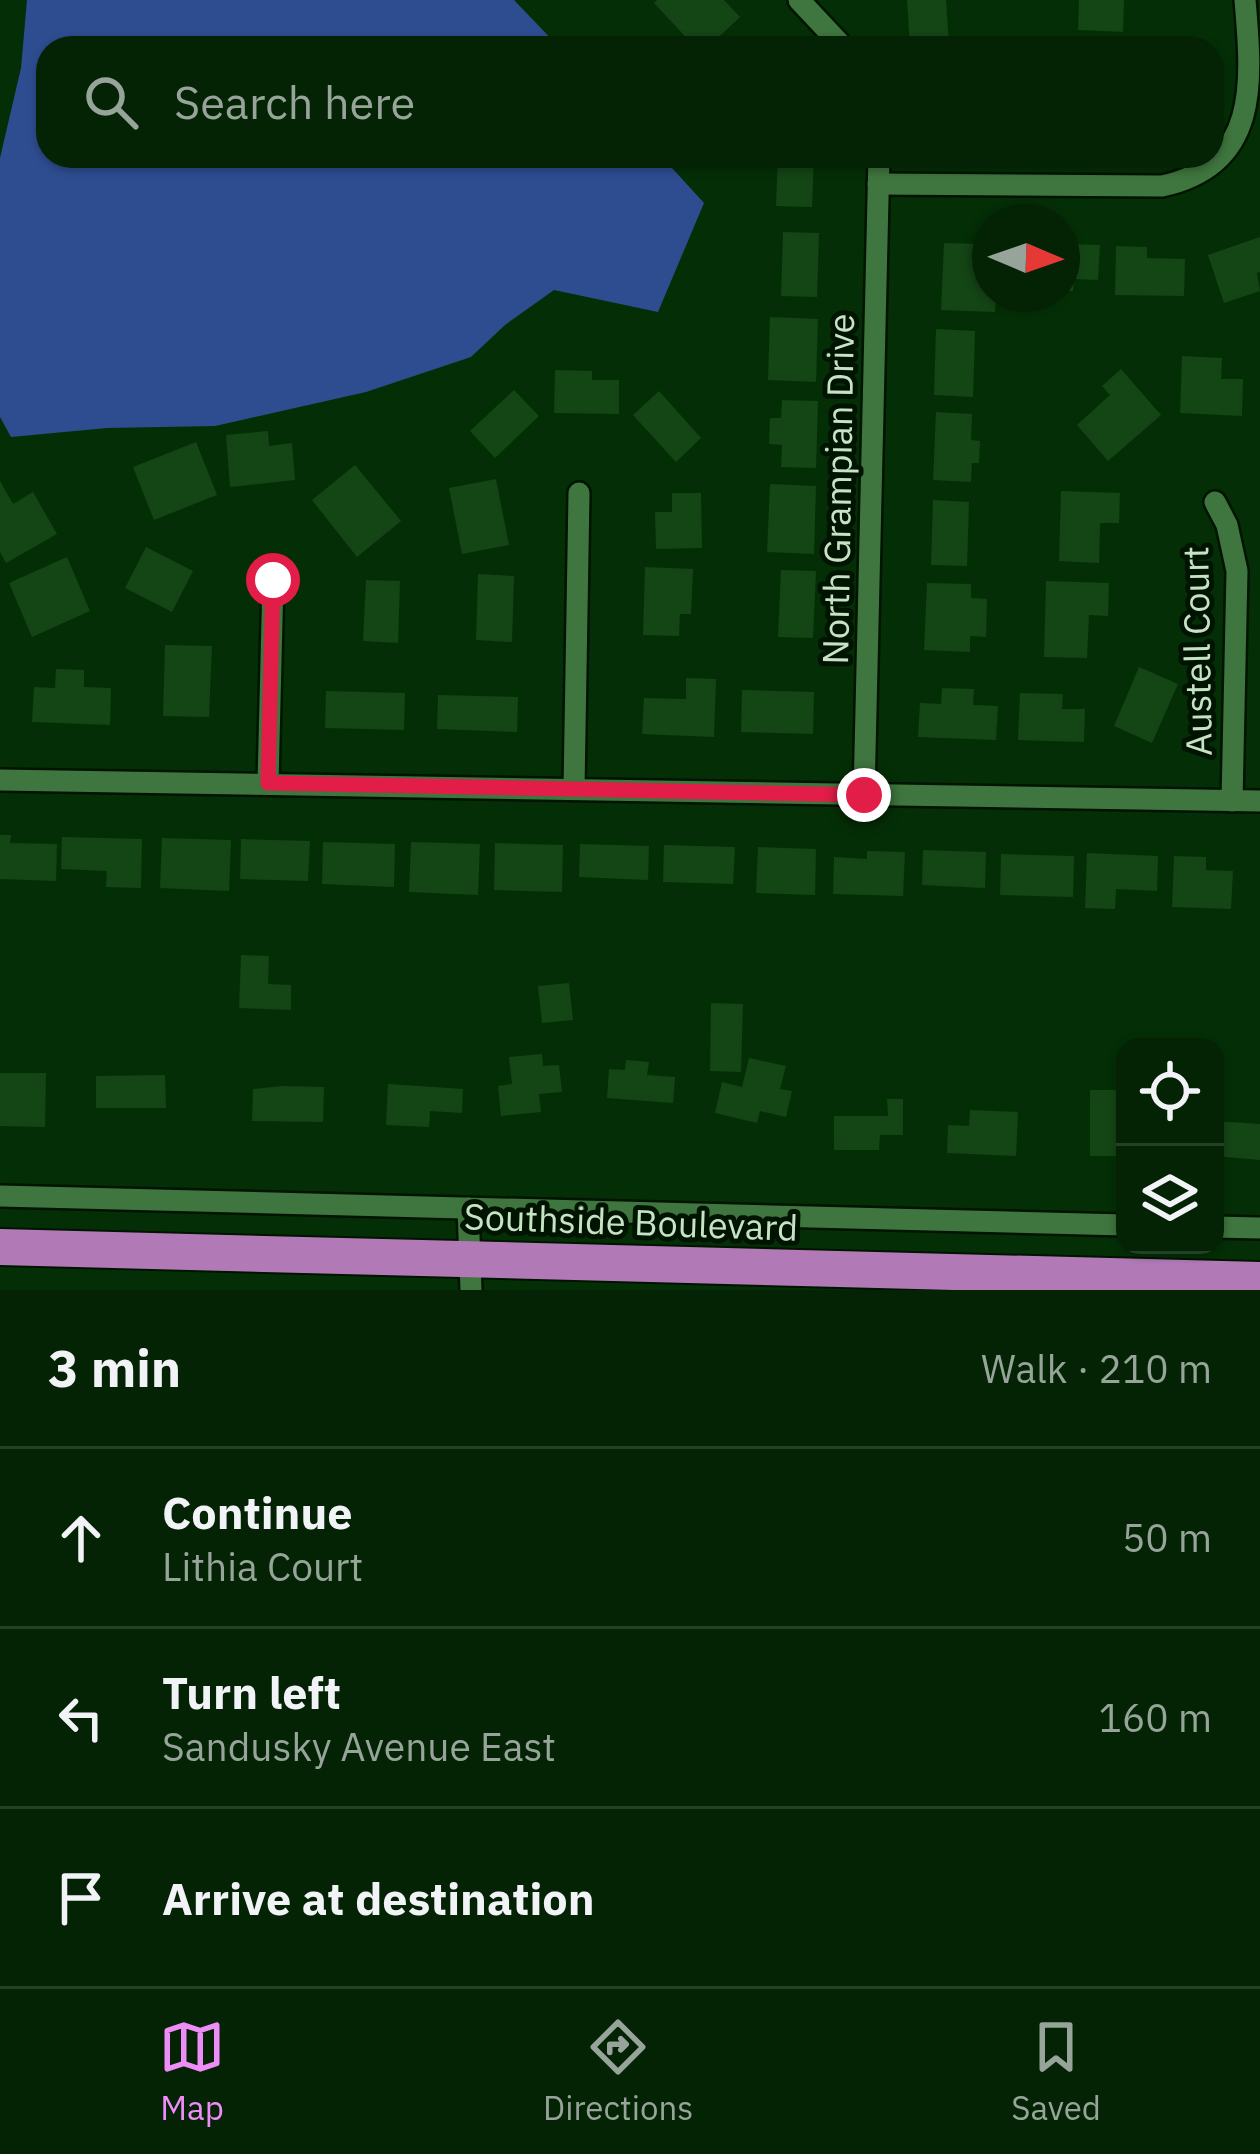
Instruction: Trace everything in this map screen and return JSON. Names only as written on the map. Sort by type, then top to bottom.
[{"type":"highway","name":"Southside Boulevard","points":[[0,1246],[470,1275],[1260,1280]]},
{"type":"street","points":[[799,0],[833,36]]},
{"type":"street","points":[[1224,154],[1235,143],[1244,119],[1245,0]]},
{"type":"street","name":"North Grampian Drive","points":[[864,795],[879,168]]},
{"type":"street","points":[[878,184],[1162,187],[1210,168]]},
{"type":"street","points":[[574,790],[579,493]]},
{"type":"street","name":"Austell Court","points":[[1215,502],[1227,525],[1237,571],[1232,801]]},
{"type":"street","points":[[268,783],[273,580]]},
{"type":"street","points":[[0,780],[1260,801]]},
{"type":"street","points":[[0,1196],[1116,1225]]},
{"type":"street","points":[[468,1208],[470,1275]]},
{"type":"street","points":[[1224,1227],[1260,1228]]},
{"type":"water","points":[[27,0],[514,0],[548,36],[36,36],[36,168],[672,168],[704,203],[658,312],[554,290],[471,357],[366,392],[215,426],[107,428],[11,437],[0,417],[0,158],[21,68]]},
{"type":"building","points":[[724,0],[740,17],[720,36],[685,36],[654,3]]},
{"type":"building","points":[[907,0],[946,0],[948,36],[909,36]]},
{"type":"building","points":[[1079,0],[1124,0],[1123,32],[1078,30]]},
{"type":"building","points":[[778,168],[814,168],[812,207],[776,206]]},
{"type":"building","points":[[783,232],[819,233],[817,297],[781,296]]},
{"type":"building","points":[[1260,237],[1260,291],[1224,303],[1208,255]]},
{"type":"building","points":[[944,243],[972,244],[972,311],[941,310]]},
{"type":"building","points":[[1080,244],[1100,245],[1098,280],[1080,279]]},
{"type":"building","points":[[1116,246],[1147,247],[1147,258],[1185,259],[1184,296],[1115,295]]},
{"type":"building","points":[[770,317],[818,319],[816,382],[768,380]]},
{"type":"building","points":[[936,329],[975,331],[973,397],[934,395]]},
{"type":"building","points":[[1182,356],[1222,358],[1221,379],[1243,379],[1242,416],[1180,413]]},
{"type":"building","points":[[1121,369],[1161,415],[1108,461],[1077,425],[1110,395],[1102,386]]},
{"type":"building","points":[[555,370],[592,371],[592,380],[619,380],[619,414],[554,413]]},
{"type":"building","points":[[514,390],[539,416],[495,458],[470,431]]},
{"type":"building","points":[[659,391],[701,438],[676,462],[633,415]]},
{"type":"building","points":[[782,400],[818,401],[816,468],[781,467],[782,445],[769,444],[770,418],[781,418]]},
{"type":"building","points":[[936,412],[972,414],[971,440],[980,441],[979,463],[972,463],[971,482],[933,480]]},
{"type":"building","points":[[268,431],[269,446],[292,443],[295,480],[230,487],[226,435]]},
{"type":"building","points":[[196,442],[217,495],[154,520],[133,467]]},
{"type":"building","points":[[355,465],[401,521],[357,557],[312,500]]},
{"type":"building","points":[[496,479],[509,545],[462,554],[449,488]]},
{"type":"building","points":[[0,481],[13,504],[33,492],[57,534],[6,563],[0,552]]},
{"type":"building","points":[[770,484],[816,486],[814,554],[767,552]]},
{"type":"building","points":[[1061,491],[1120,493],[1119,523],[1100,523],[1099,563],[1059,561]]},
{"type":"building","points":[[672,493],[701,493],[702,548],[656,549],[655,512],[672,512]]},
{"type":"building","points":[[933,500],[969,502],[967,566],[931,565]]},
{"type":"building","points":[[146,547],[193,571],[172,612],[125,588]]},
{"type":"building","points":[[67,557],[90,611],[32,637],[9,583]]},
{"type":"building","points":[[645,567],[693,569],[691,614],[680,614],[679,636],[643,635]]},
{"type":"building","points":[[781,570],[816,571],[813,638],[778,637]]},
{"type":"building","points":[[478,574],[514,576],[512,642],[476,640]]},
{"type":"building","points":[[366,580],[400,581],[398,643],[363,641]]},
{"type":"building","points":[[1046,581],[1109,583],[1108,616],[1089,615],[1087,658],[1044,657]]},
{"type":"building","points":[[927,583],[971,584],[971,598],[987,599],[986,637],[970,636],[970,652],[924,650]]},
{"type":"building","points":[[165,645],[212,646],[209,717],[163,716]]},
{"type":"building","points":[[1139,667],[1178,684],[1152,743],[1114,726]]},
{"type":"building","points":[[56,669],[84,670],[84,687],[111,688],[110,725],[32,722],[34,687],[55,688]]},
{"type":"building","points":[[686,678],[716,679],[714,737],[642,734],[644,698],[686,699]]},
{"type":"building","points":[[942,688],[974,689],[973,705],[998,706],[996,740],[918,737],[920,703],[941,704]]},
{"type":"building","points":[[742,690],[814,692],[813,734],[741,732]]},
{"type":"building","points":[[326,691],[405,693],[404,730],[325,728]]},
{"type":"building","points":[[1020,693],[1063,694],[1062,709],[1085,709],[1084,742],[1018,740]]},
{"type":"building","points":[[438,695],[518,697],[517,732],[437,729]]},
{"type":"building","points":[[0,835],[11,835],[10,843],[57,844],[56,881],[0,879]]},
{"type":"building","points":[[62,837],[142,839],[141,888],[106,887],[107,871],[61,869]]},
{"type":"building","points":[[162,838],[231,840],[229,891],[160,888]]},
{"type":"building","points":[[241,839],[310,841],[308,881],[240,879]]},
{"type":"building","points":[[323,842],[395,844],[394,887],[322,884]]},
{"type":"building","points":[[411,842],[480,844],[478,895],[409,892]]},
{"type":"building","points":[[495,843],[563,845],[562,892],[494,890]]},
{"type":"building","points":[[580,844],[649,846],[648,880],[579,877]]},
{"type":"building","points":[[664,845],[735,847],[733,884],[663,882]]},
{"type":"building","points":[[758,847],[816,849],[815,895],[756,893]]},
{"type":"building","points":[[923,850],[986,852],[985,888],[922,885]]},
{"type":"building","points":[[867,851],[905,852],[903,896],[833,894],[834,857],[867,859]]},
{"type":"building","points":[[1087,853],[1158,856],[1157,891],[1116,889],[1115,909],[1085,908]]},
{"type":"building","points":[[1001,854],[1074,856],[1073,897],[1000,895]]},
{"type":"building","points":[[1174,856],[1206,857],[1206,870],[1233,871],[1231,909],[1172,907]]},
{"type":"building","points":[[241,955],[269,956],[268,984],[291,985],[291,1010],[239,1008]]},
{"type":"building","points":[[569,983],[573,1020],[542,1023],[538,986]]},
{"type":"building","points":[[711,1003],[743,1004],[741,1072],[710,1071]]},
{"type":"building","points":[[542,1054],[543,1066],[559,1065],[562,1092],[539,1094],[541,1112],[501,1116],[498,1086],[512,1084],[509,1057]]},
{"type":"building","points":[[749,1058],[786,1066],[780,1089],[792,1091],[786,1117],[760,1111],[757,1123],[715,1113],[722,1082],[742,1087]]},
{"type":"building","points":[[626,1060],[649,1062],[647,1075],[675,1077],[673,1103],[607,1098],[609,1069],[625,1070]]},
{"type":"building","points":[[0,1073],[46,1073],[45,1127],[0,1126]]},
{"type":"building","points":[[165,1075],[166,1108],[96,1108],[96,1076]]},
{"type":"building","points":[[388,1084],[463,1089],[462,1113],[430,1111],[429,1127],[386,1125]]},
{"type":"building","points":[[324,1087],[323,1122],[252,1121],[253,1089]]},
{"type":"building","points":[[1090,1090],[1116,1090],[1116,1156],[1090,1156]]},
{"type":"building","points":[[887,1099],[903,1099],[903,1135],[880,1135],[879,1150],[834,1150],[834,1116],[888,1116]]},
{"type":"building","points":[[970,1110],[1018,1112],[1016,1156],[947,1153],[948,1125],[969,1126]]},
{"type":"building","points":[[1224,1122],[1260,1124],[1260,1160],[1224,1157]]},
{"type":"route","points":[[273,580],[268,783],[864,795]]}]
